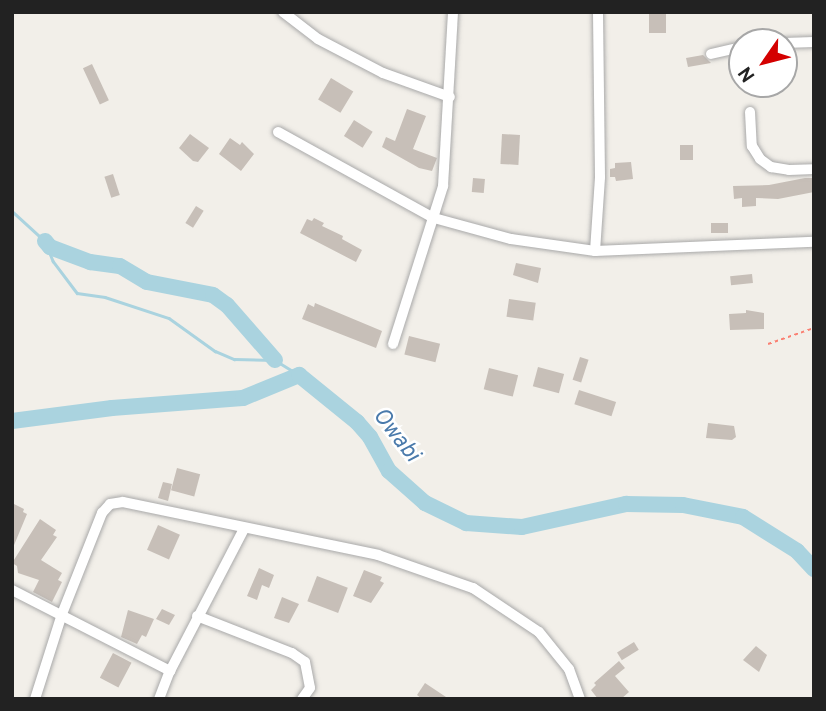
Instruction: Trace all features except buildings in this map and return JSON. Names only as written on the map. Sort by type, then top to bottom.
[{"type":"street","points":[[282,12],[318,39],[383,73],[450,97]]},
{"type":"street","points":[[393,344],[443,186],[453,12]]},
{"type":"street","points":[[595,251],[600,177],[598,12]]},
{"type":"street","points":[[711,54],[728,50]]},
{"type":"street","points":[[751,112],[752,146],[760,159],[771,167],[789,170],[814,169]]},
{"type":"street","points":[[278,132],[434,218],[511,239],[595,251],[814,242]]},
{"type":"street","points":[[35,699],[62,614],[102,513],[110,504],[123,502],[378,555],[473,588],[539,632],[569,669],[580,699]]},
{"type":"street","points":[[159,699],[197,617],[244,529]]},
{"type":"street","points":[[12,590],[170,671]]},
{"type":"street","points":[[197,617],[298,657],[305,663],[309,674],[310,688],[302,699]]},
{"type":"path","points":[[768,344],[814,328]]},
{"type":"waterway","points":[[12,211],[45,241],[53,261],[77,293],[105,297],[169,318],[215,351],[234,359],[275,360],[299,375]]},
{"type":"waterway","points":[[45,241],[50,247],[90,262],[120,266],[147,282],[213,295],[227,305],[275,360]]},
{"type":"waterway","name":"Owabi","points":[[12,421],[112,408],[243,398],[299,375],[357,422],[370,437],[389,471],[425,503],[466,523],[522,527],[626,504],[683,505],[743,517],[797,551],[814,569]]}]
